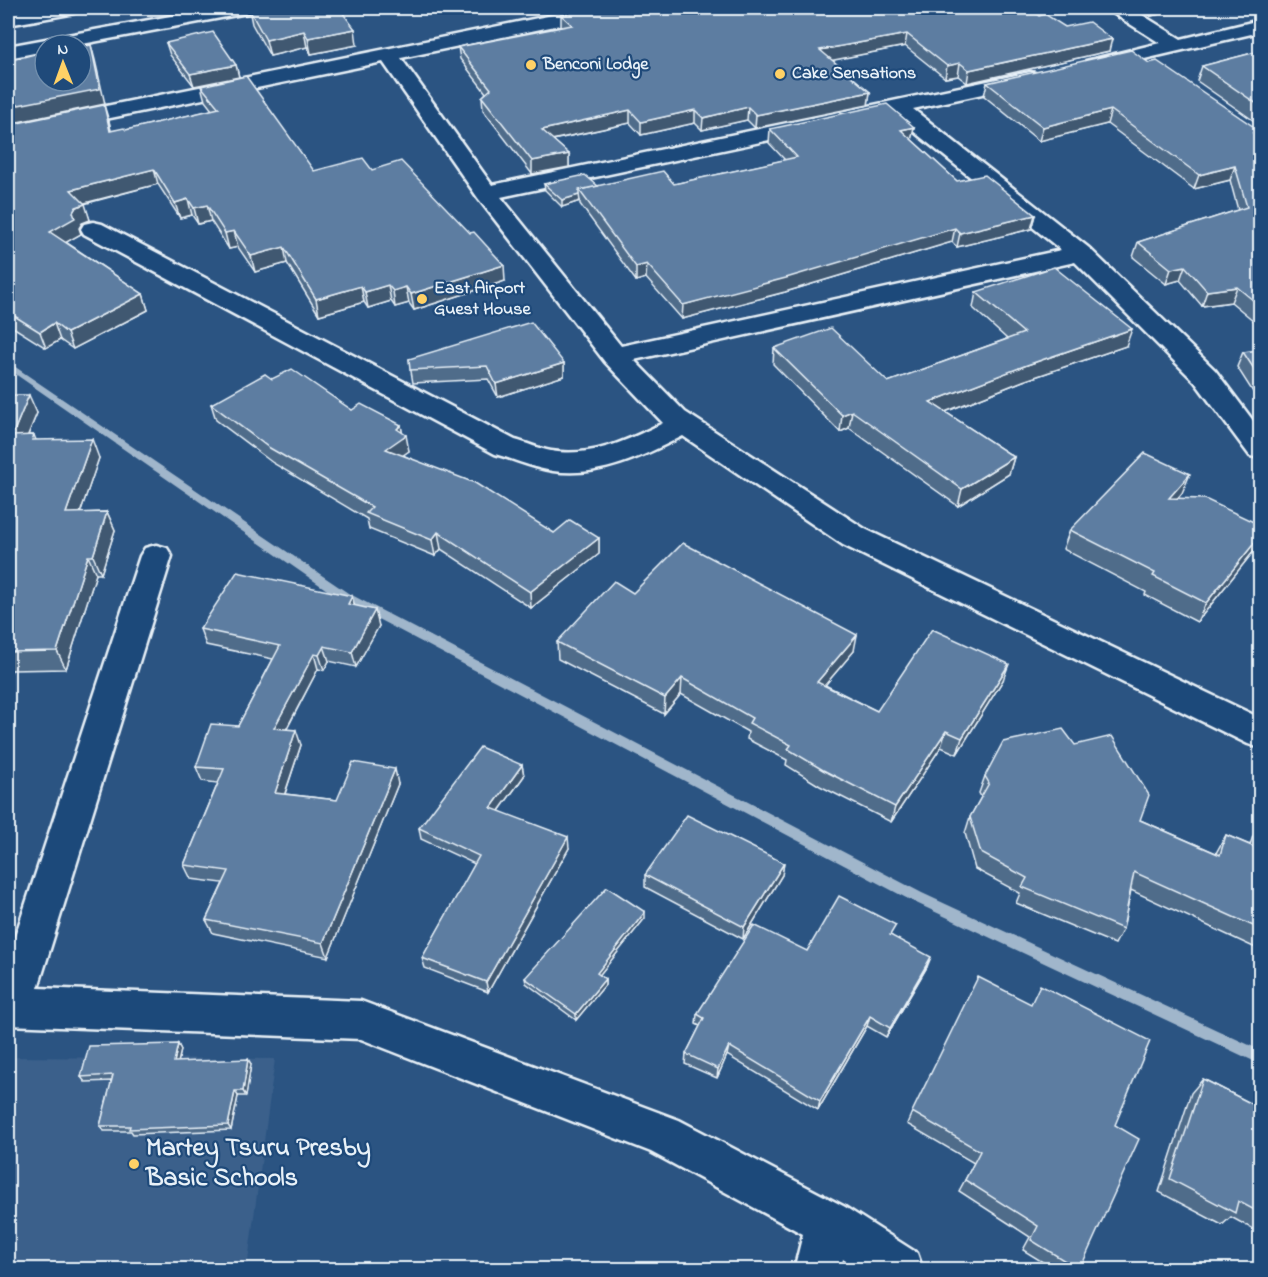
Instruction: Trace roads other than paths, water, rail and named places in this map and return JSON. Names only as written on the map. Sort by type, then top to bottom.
[{"type":"street","points":[[8,52],[242,8]]},
{"type":"street","points":[[8,133],[613,8]]},
{"type":"street","points":[[1118,8],[1177,45]]},
{"type":"street","points":[[8,19],[78,13]]},
{"type":"street","points":[[8,32],[78,13]]},
{"type":"street","points":[[1070,69],[1260,26]]},
{"type":"street","points":[[388,54],[486,193],[615,356],[675,418],[854,537],[1260,734]]},
{"type":"street","points":[[1140,54],[1158,67]]},
{"type":"street","points":[[486,193],[1047,75]]},
{"type":"street","points":[[897,107],[1080,254],[1205,376],[1260,449]]},
{"type":"street","points":[[93,229],[505,447],[554,461],[590,461],[618,455],[684,424]]},
{"type":"street","points":[[615,356],[1080,254]]},
{"type":"street","points":[[156,556],[10,1006],[361,1020],[664,1136],[829,1223],[900,1269]]},
{"type":"street","points":[[817,1269],[829,1223]]},
{"type":"waterway","points":[[8,365],[344,596],[917,897],[1260,1057]]},
{"type":"place","name":"Benconi Lodge","points":[[531,65]]},
{"type":"place","name":"Cake Sensations","points":[[780,74]]},
{"type":"place","name":"East Airport Guest House","points":[[422,299]]},
{"type":"place","name":"Martey Tsuru Presby Basic Schools","points":[[134,1164]]}]
